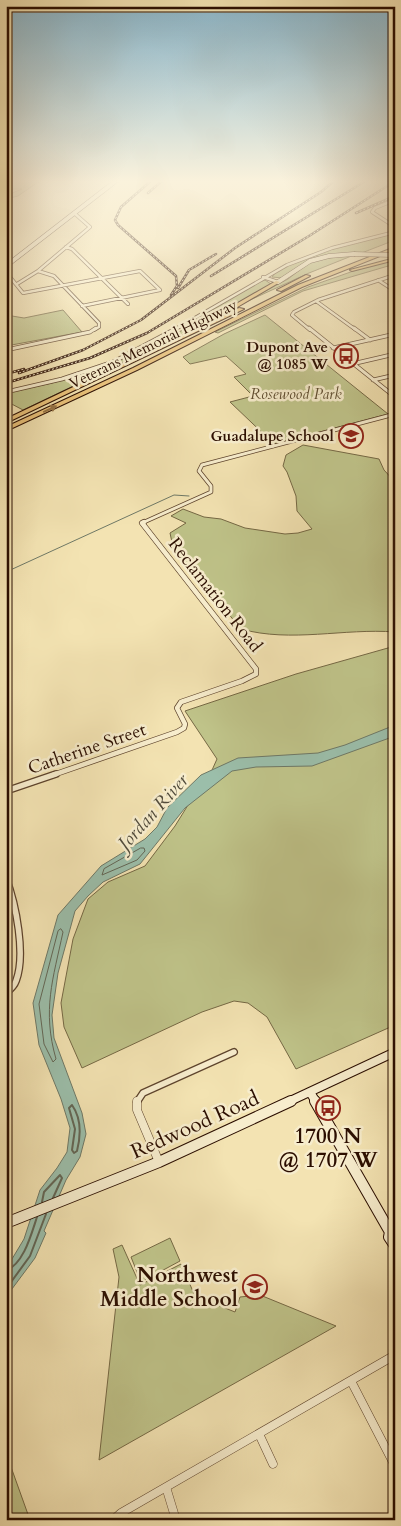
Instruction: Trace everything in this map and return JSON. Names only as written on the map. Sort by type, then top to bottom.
[{"type":"highway","name":"Veterans Memorial Highway","points":[[6,421],[296,281],[372,251]]},
{"type":"highway","name":"Veterans Memorial Highway","points":[[6,429],[135,369],[300,286],[387,251]]},
{"type":"highway","points":[[300,286],[393,256]]},
{"type":"highway","points":[[195,331],[278,282]]},
{"type":"main road","points":[[6,260],[18,251]]},
{"type":"main road","points":[[6,266],[25,251]]},
{"type":"main road","points":[[278,282],[310,261],[329,256],[354,254],[393,256]]},
{"type":"main road","name":"Redwood Road","points":[[6,1223],[159,1162],[395,1052]]},
{"type":"main road","points":[[310,1092],[392,1233],[389,1237],[395,1246]]},
{"type":"street","points":[[17,284],[38,271],[61,251]]},
{"type":"street","points":[[73,251],[128,304]]},
{"type":"street","points":[[6,392],[62,379],[113,362],[160,338],[263,278],[323,251]]},
{"type":"street","points":[[6,350],[97,330],[99,327],[99,323],[52,275],[38,271]]},
{"type":"street","points":[[6,272],[23,293],[140,271],[160,290],[82,306]]},
{"type":"street","points":[[395,275],[316,301],[294,312],[292,316],[395,397]]},
{"type":"street","points":[[263,278],[278,282]]},
{"type":"street","points":[[378,280],[395,291]]},
{"type":"street","points":[[316,301],[370,340]]},
{"type":"street","points":[[333,348],[395,334]]},
{"type":"street","points":[[352,364],[395,354]]},
{"type":"street","points":[[373,380],[395,375]]},
{"type":"street","name":"Reclamation Road","points":[[178,732],[184,728],[185,724],[177,708],[181,702],[250,678],[257,672],[142,523],[211,492],[211,486],[199,471],[205,464],[395,414]]},
{"type":"street","name":"Catherine Street","points":[[6,791],[178,732]]},
{"type":"street","points":[[6,878],[14,904],[18,961],[16,984],[6,993]]},
{"type":"street","points":[[159,1162],[136,1110],[138,1098],[234,1052]]},
{"type":"street","points":[[113,1520],[166,1487],[395,1354]]},
{"type":"street","points":[[351,1380],[395,1466]]},
{"type":"street","points":[[259,1434],[272,1464]]},
{"type":"street","points":[[166,1487],[176,1520]]},
{"type":"green space","points":[[325,251],[366,251],[359,254],[317,257],[308,260],[282,278],[272,277],[279,270],[309,256]]},
{"type":"green space","points":[[354,255],[237,306],[288,279],[310,262]]},
{"type":"green space","points":[[395,260],[395,264],[303,291],[218,333],[215,332],[308,287],[362,268]]},
{"type":"green space","points":[[265,280],[271,284],[185,333],[23,410],[6,401],[6,393],[52,383],[99,369],[132,355],[197,323],[196,319]]},
{"type":"green space","points":[[63,310],[82,332],[6,346],[6,315],[24,318]]},
{"type":"green space","name":"Rosewood Park","points":[[265,315],[388,414],[274,444],[230,402],[253,396],[234,377],[246,374],[226,356],[190,364],[183,357],[224,334]]},
{"type":"green space","points":[[303,445],[379,459],[384,470],[395,482],[395,632],[279,635],[241,629],[173,547],[170,533],[186,523],[171,516],[183,509],[204,517],[221,519],[245,528],[285,534],[312,529],[297,511],[296,496],[283,466],[286,455]]},
{"type":"green space","points":[[395,646],[395,1025],[296,1069],[267,1017],[248,1003],[234,1001],[202,1012],[82,1068],[64,1027],[61,1003],[73,939],[88,899],[108,882],[145,866],[188,805],[204,788],[217,759],[185,711],[296,674]]},
{"type":"green space","points":[[170,1238],[180,1261],[141,1282],[131,1257]]},
{"type":"green space","points":[[122,1245],[140,1285],[181,1264],[195,1296],[235,1312],[240,1297],[260,1295],[336,1326],[99,1460],[119,1277],[113,1249]]},
{"type":"green space","points":[[6,1453],[30,1520],[6,1520]]},
{"type":"water","points":[[395,725],[395,736],[312,766],[256,767],[232,771],[185,808],[140,864],[103,882],[75,911],[58,973],[52,1015],[54,1038],[82,1113],[86,1134],[80,1157],[66,1180],[44,1231],[46,1233],[35,1258],[6,1297],[6,1269],[24,1239],[40,1190],[67,1152],[70,1128],[61,1099],[39,1045],[33,1003],[58,915],[101,866],[145,839],[157,827],[167,808],[201,775],[238,758],[318,753],[345,745]]},
{"type":"waterway","points":[[6,572],[174,495],[189,496]]},
{"type":"railway","points":[[148,251],[176,276],[177,286],[171,295]]},
{"type":"railway","points":[[19,373],[83,350],[141,320],[231,251]]},
{"type":"railway","points":[[211,276],[251,251]]},
{"type":"railway","points":[[6,383],[90,358],[147,333],[284,251]]},
{"type":"railway","points":[[178,288],[189,270],[216,254]]},
{"type":"railway","points":[[6,374],[24,369]]},
{"type":"place","name":"Dupont Ave @ 1085 W","points":[[346,356]]},
{"type":"place","name":"Guadalupe School","points":[[351,436]]},
{"type":"place","name":"1700 N @ 1707 W","points":[[328,1108]]},
{"type":"place","name":"Northwest Middle School","points":[[255,1287]]},
{"type":"water label","name":"Jordan River","points":[[153,812]]}]
